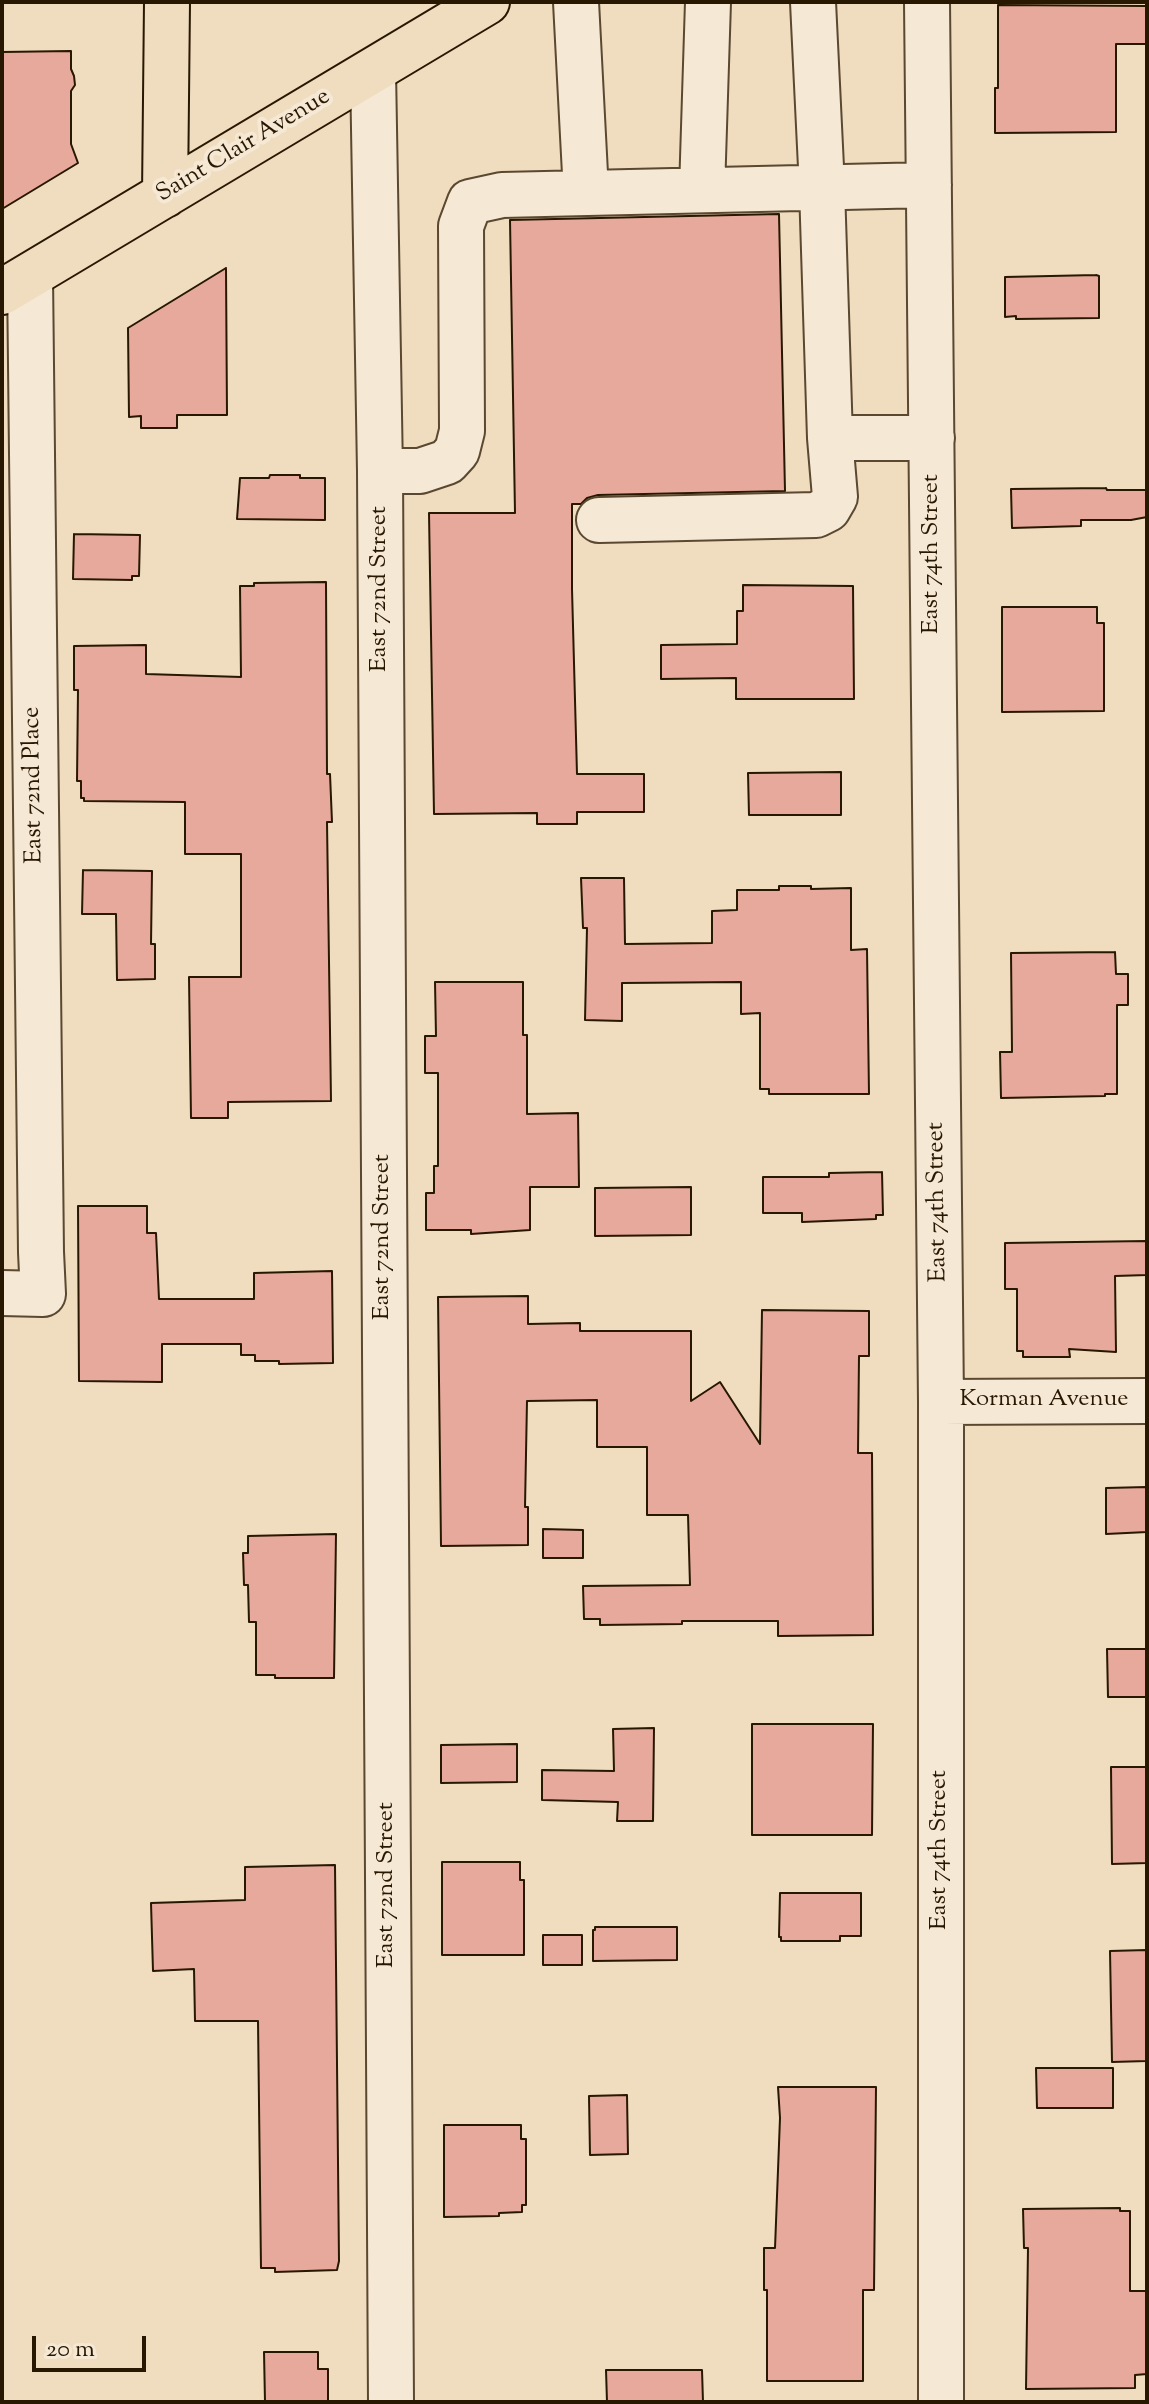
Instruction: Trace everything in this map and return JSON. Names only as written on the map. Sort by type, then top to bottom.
[{"type":"main road","points":[[165,195],[167,2]]},
{"type":"main road","name":"Saint Clair Avenue","points":[[16,284],[487,2]]},
{"type":"street","points":[[576,2],[586,193]]},
{"type":"street","points":[[702,190],[708,2]]},
{"type":"street","points":[[599,520],[816,515],[828,509],[835,497],[813,2]]},
{"type":"street","name":"East 74th Street","points":[[927,2],[941,1402],[941,2402]]},
{"type":"street","name":"East 72nd Street","points":[[373,71],[380,471],[391,2402]]},
{"type":"street","points":[[380,471],[420,471],[447,462],[457,451],[462,431],[461,226],[470,202],[502,195],[929,185]]},
{"type":"street","name":"East 72nd Place","points":[[16,284],[41,1252],[22,1293]]},
{"type":"street","points":[[830,438],[932,438]]},
{"type":"street","name":"Korman Avenue","points":[[941,1402],[1147,1401]]},
{"type":"building","points":[[998,5],[1147,6],[1147,44],[1116,44],[1116,132],[995,133]]},
{"type":"building","points":[[71,51],[75,85],[71,91],[71,144],[78,163],[2,209],[2,52]]},
{"type":"building","points":[[779,214],[785,491],[598,495],[587,498],[581,504],[572,504],[577,774],[644,774],[644,812],[577,812],[577,824],[537,824],[537,813],[434,814],[429,513],[515,513],[510,220]]},
{"type":"building","points":[[226,268],[227,415],[177,415],[177,428],[141,428],[141,416],[129,417],[128,328]]},
{"type":"building","points":[[1099,276],[1099,318],[1005,317],[1005,277]]},
{"type":"building","points":[[270,475],[325,478],[325,520],[237,519],[240,478],[269,478]]},
{"type":"building","points":[[1011,489],[1147,490],[1147,517],[1081,520],[1081,526],[1012,528]]},
{"type":"building","points":[[74,534],[140,535],[139,576],[132,576],[132,580],[73,579]]},
{"type":"building","points":[[326,582],[327,774],[330,774],[332,822],[327,822],[331,1101],[228,1102],[228,1118],[191,1118],[189,977],[241,977],[241,854],[185,854],[185,802],[84,801],[81,798],[81,781],[77,781],[78,690],[74,690],[74,646],[146,645],[146,674],[241,677],[240,586]]},
{"type":"building","points":[[743,585],[853,586],[854,699],[736,699],[736,678],[661,679],[661,645],[737,644],[737,611],[743,611]]},
{"type":"building","points":[[1002,607],[1097,607],[1097,623],[1104,623],[1104,711],[1002,712]]},
{"type":"building","points":[[841,772],[841,815],[749,815],[748,773]]},
{"type":"building","points":[[83,870],[152,871],[151,944],[155,944],[155,979],[117,980],[116,914],[82,914]]},
{"type":"building","points":[[581,878],[624,878],[625,944],[712,943],[712,911],[737,910],[737,890],[779,890],[779,886],[851,888],[851,950],[867,949],[869,1094],[769,1094],[769,1089],[760,1089],[760,1013],[741,1014],[741,982],[622,983],[622,1021],[585,1020],[587,928],[583,928]]},
{"type":"building","points":[[1115,952],[1116,974],[1128,974],[1128,1005],[1117,1005],[1117,1094],[1001,1098],[1000,1052],[1012,1052],[1011,953]]},
{"type":"building","points":[[435,982],[523,982],[527,1114],[578,1113],[579,1187],[530,1187],[530,1230],[471,1234],[471,1230],[426,1230],[426,1193],[434,1193],[434,1166],[438,1166],[438,1073],[425,1073],[425,1036],[436,1036]]},
{"type":"building","points":[[882,1172],[883,1215],[876,1215],[876,1219],[802,1222],[802,1213],[763,1213],[763,1177],[829,1177],[829,1173]]},
{"type":"building","points":[[691,1187],[691,1235],[595,1236],[595,1188]]},
{"type":"building","points":[[78,1206],[147,1206],[147,1233],[156,1233],[159,1299],[254,1299],[254,1273],[332,1271],[333,1363],[255,1361],[255,1355],[241,1355],[241,1344],[162,1344],[162,1382],[79,1381]]},
{"type":"building","points":[[1147,1241],[1147,1275],[1115,1276],[1116,1352],[1069,1349],[1070,1357],[1023,1357],[1023,1351],[1017,1351],[1017,1289],[1005,1289],[1005,1243]]},
{"type":"building","points":[[528,1296],[528,1324],[580,1323],[580,1331],[691,1331],[691,1401],[720,1382],[760,1444],[762,1310],[869,1311],[869,1356],[859,1356],[858,1453],[872,1453],[873,1635],[778,1636],[778,1621],[600,1625],[600,1619],[584,1619],[583,1586],[690,1585],[688,1515],[647,1515],[647,1447],[597,1447],[597,1400],[527,1401],[525,1507],[528,1507],[528,1545],[441,1546],[438,1297]]},
{"type":"building","points":[[1147,1487],[1147,1532],[1106,1534],[1106,1488]]},
{"type":"building","points":[[543,1529],[583,1530],[583,1558],[543,1558]]},
{"type":"building","points":[[336,1534],[334,1678],[256,1675],[256,1622],[249,1622],[248,1585],[244,1585],[243,1553],[248,1553],[248,1536]]},
{"type":"building","points":[[1107,1649],[1147,1649],[1147,1697],[1108,1697]]},
{"type":"building","points":[[752,1724],[873,1724],[872,1835],[752,1835]]},
{"type":"building","points":[[654,1728],[653,1821],[617,1821],[618,1802],[542,1800],[542,1770],[614,1771],[613,1729]]},
{"type":"building","points":[[517,1744],[517,1782],[441,1783],[441,1745]]},
{"type":"building","points":[[1111,1767],[1147,1767],[1147,1863],[1112,1864]]},
{"type":"building","points":[[442,1862],[520,1862],[520,1880],[524,1880],[524,1955],[442,1955]]},
{"type":"building","points":[[335,1865],[339,2261],[337,2270],[275,2272],[275,2268],[261,2268],[258,2021],[195,2021],[194,1969],[153,1971],[151,1903],[245,1900],[245,1867]]},
{"type":"building","points":[[780,1893],[861,1893],[861,1936],[840,1936],[840,1941],[781,1941]]},
{"type":"building","points":[[595,1927],[677,1927],[677,1960],[593,1961]]},
{"type":"building","points":[[543,1935],[582,1935],[582,1965],[543,1965]]},
{"type":"building","points":[[1147,1950],[1147,2061],[1112,2062],[1110,1951]]},
{"type":"building","points":[[1036,2068],[1113,2068],[1113,2108],[1037,2108]]},
{"type":"building","points":[[778,2087],[876,2087],[874,2290],[863,2290],[863,2381],[767,2381],[764,2248],[775,2248],[780,2118]]},
{"type":"building","points":[[627,2095],[628,2154],[590,2155],[589,2096]]},
{"type":"building","points":[[444,2125],[521,2125],[521,2139],[526,2139],[526,2205],[522,2205],[522,2212],[499,2213],[499,2216],[444,2217]]},
{"type":"building","points":[[1120,2208],[1120,2211],[1130,2211],[1130,2291],[1147,2291],[1147,2374],[1135,2375],[1135,2388],[1026,2389],[1028,2248],[1024,2248],[1023,2209]]},
{"type":"building","points":[[264,2352],[318,2352],[318,2369],[328,2369],[328,2401],[265,2402]]},
{"type":"building","points":[[606,2370],[702,2370],[703,2402],[607,2402]]}]
